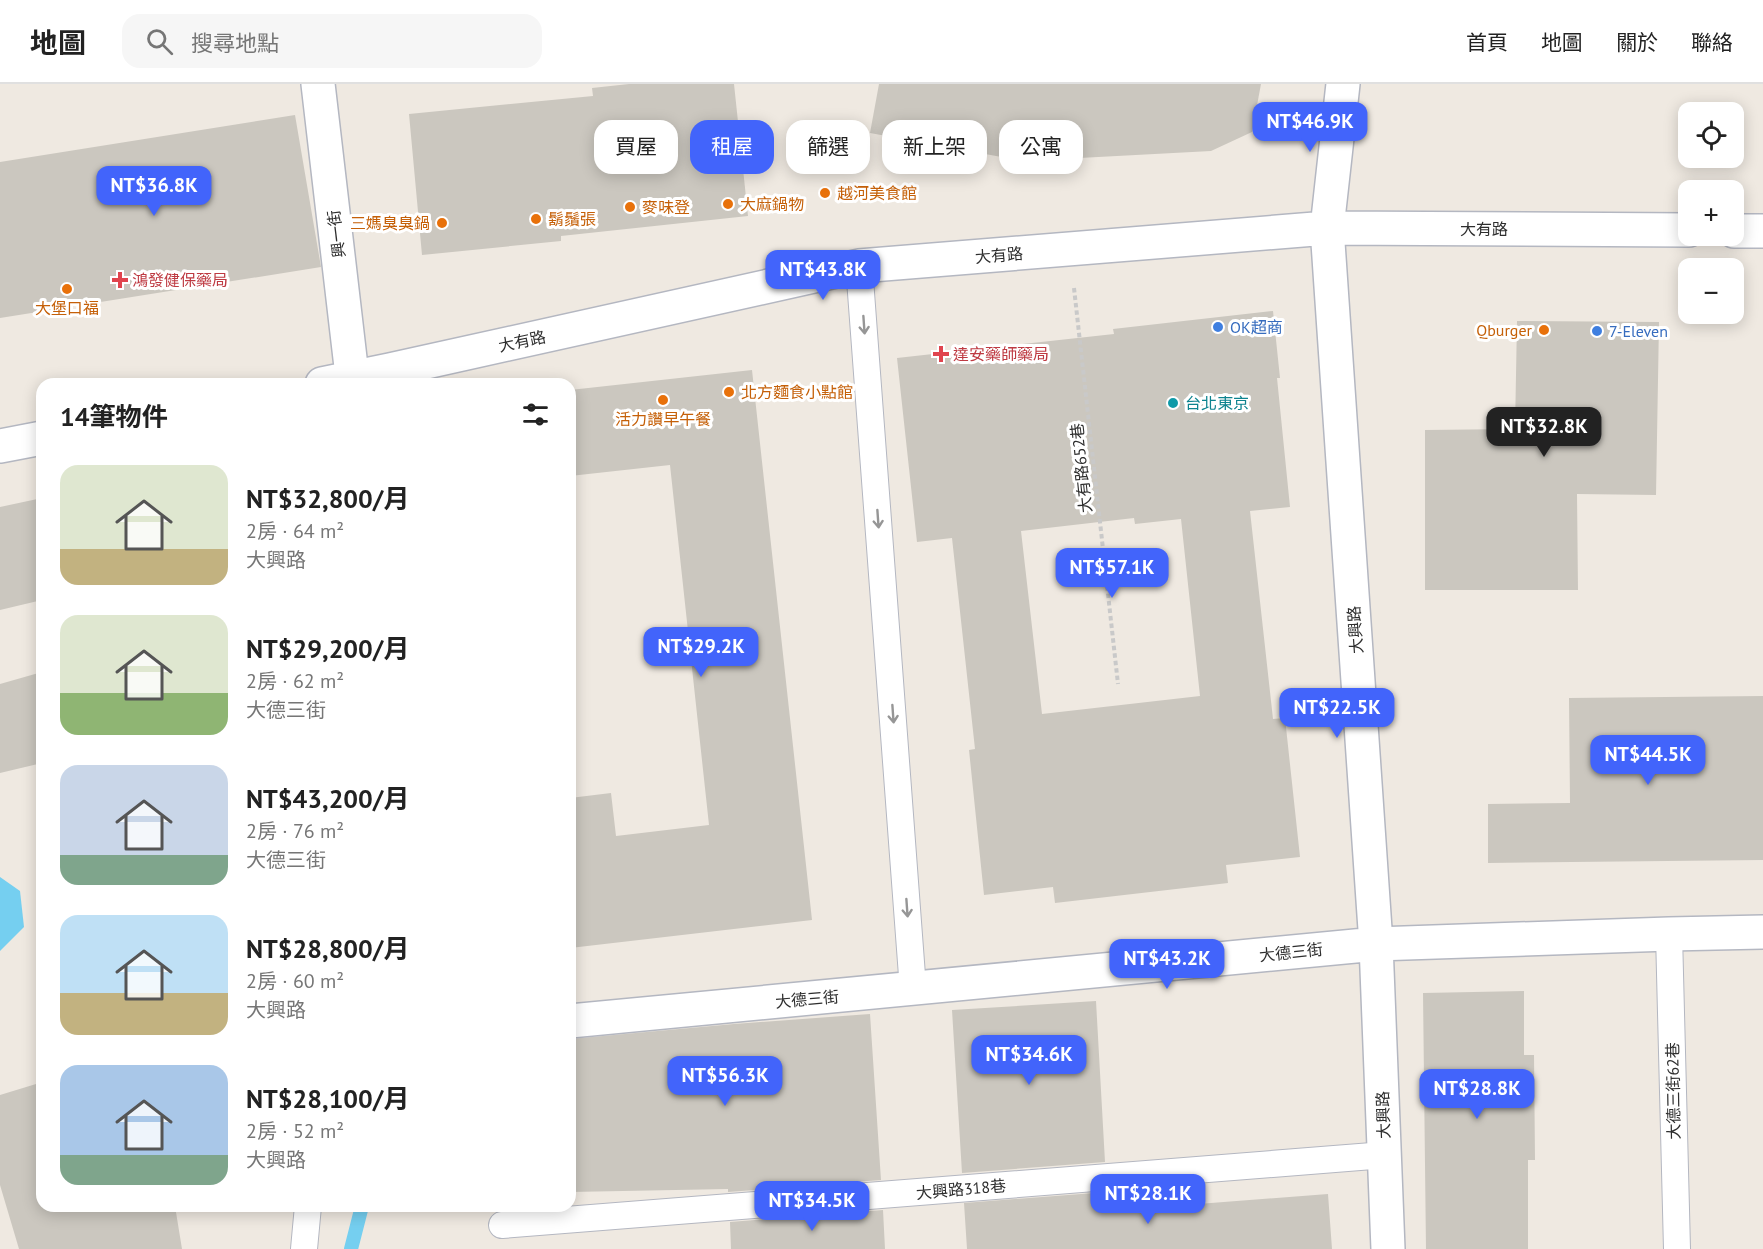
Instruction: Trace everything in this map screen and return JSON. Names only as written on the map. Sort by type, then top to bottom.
[{"type":"street","name":"興一街","points":[[318,84],[342,378]]},
{"type":"street","name":"大興路","points":[[1343,84],[1327,228],[1376,944],[1388,1249]]},
{"type":"street","name":"大有路","points":[[360,378],[859,266],[1327,228],[1678,230]]},
{"type":"street","points":[[1744,231],[1763,231]]},
{"type":"street","points":[[0,446],[36,439]]},
{"type":"street","name":"大德三街","points":[[576,1020],[1376,944],[1763,932]]},
{"type":"lane","points":[[859,266],[913,989]]},
{"type":"lane","name":"大德三街62巷","points":[[1670,934],[1677,1249]]},
{"type":"lane","name":"大興路318巷","points":[[502,1225],[1385,1155]]},
{"type":"lane","points":[[304,1249],[307,1212]]},
{"type":"path","name":"大有路652巷","points":[[1070,249],[1118,684]]},
{"type":"water","points":[[0,877],[20,891],[24,927],[0,951]]},
{"type":"building","points":[[629,84],[734,84],[738,120],[690,120],[690,174],[744,174],[748,216],[561,236],[561,241],[422,255],[409,114],[593,96],[592,88]]},
{"type":"building","points":[[879,84],[1261,84],[1252,132],[1211,151],[1083,158],[1083,120],[999,120],[999,157],[987,154],[987,120],[882,120],[882,135],[870,133]]},
{"type":"building","points":[[295,115],[321,267],[0,318],[0,162]]},
{"type":"building","points":[[1273,311],[1280,378],[1277,378],[1290,507],[1250,511],[1273,719],[1285,718],[1300,857],[1226,865],[1228,883],[1055,903],[1053,887],[984,895],[969,750],[975,749],[952,538],[917,542],[897,358],[1114,334],[1113,329]],"holes":[[[1134,518],[1135,524],[1181,519],[1200,696],[1042,714],[1021,531]]]},
{"type":"building","points":[[1517,321],[1659,322],[1656,495],[1577,494],[1578,590],[1425,590],[1425,430],[1515,429]]},
{"type":"building","points":[[752,370],[812,920],[576,947],[576,797],[611,793],[616,836],[709,825],[670,465],[576,475],[576,389]]},
{"type":"building","points":[[36,499],[36,601],[0,610],[0,507]]},
{"type":"building","points":[[36,674],[36,764],[0,773],[0,684]]},
{"type":"building","points":[[1763,696],[1763,860],[1488,863],[1488,804],[1570,803],[1569,698]]},
{"type":"building","points":[[1524,991],[1524,1055],[1534,1055],[1535,1160],[1528,1160],[1528,1249],[1426,1249],[1423,993]]},
{"type":"building","points":[[1096,1001],[1105,1162],[962,1173],[952,1010]]},
{"type":"building","points":[[870,1014],[881,1180],[728,1192],[728,1189],[576,1192],[576,1038]]},
{"type":"building","points":[[36,1084],[36,1212],[176,1212],[182,1249],[19,1249],[0,1185],[0,1095]]},
{"type":"building","points":[[1107,1192],[1108,1211],[1328,1194],[1332,1249],[967,1249],[964,1203]]},
{"type":"building","points":[[883,1210],[885,1249],[731,1249],[730,1222]]},
{"type":"waterway","points":[[351,1249],[360,1212]]},
{"type":"place","name":"越河美食館","points":[[825,193]]},
{"type":"place","name":"大麻鍋物","points":[[728,204]]},
{"type":"place","name":"麥味登","points":[[630,207]]},
{"type":"place","name":"鬍鬚張","points":[[536,219]]},
{"type":"place","name":"三媽臭臭鍋","points":[[442,223]]},
{"type":"place","name":"鴻發健保藥局","points":[[120,280]]},
{"type":"place","name":"大堡口福","points":[[67,289]]},
{"type":"place","name":"OK超商","points":[[1218,327]]},
{"type":"place","name":"Qburger","points":[[1544,330]]},
{"type":"place","name":"7-Eleven","points":[[1597,331]]},
{"type":"place","name":"達安藥師藥局","points":[[941,354]]},
{"type":"place","name":"北方麵食小點館","points":[[729,392]]},
{"type":"place","name":"活力讚早午餐","points":[[663,400]]},
{"type":"place","name":"台北東京","points":[[1173,403]]}]
